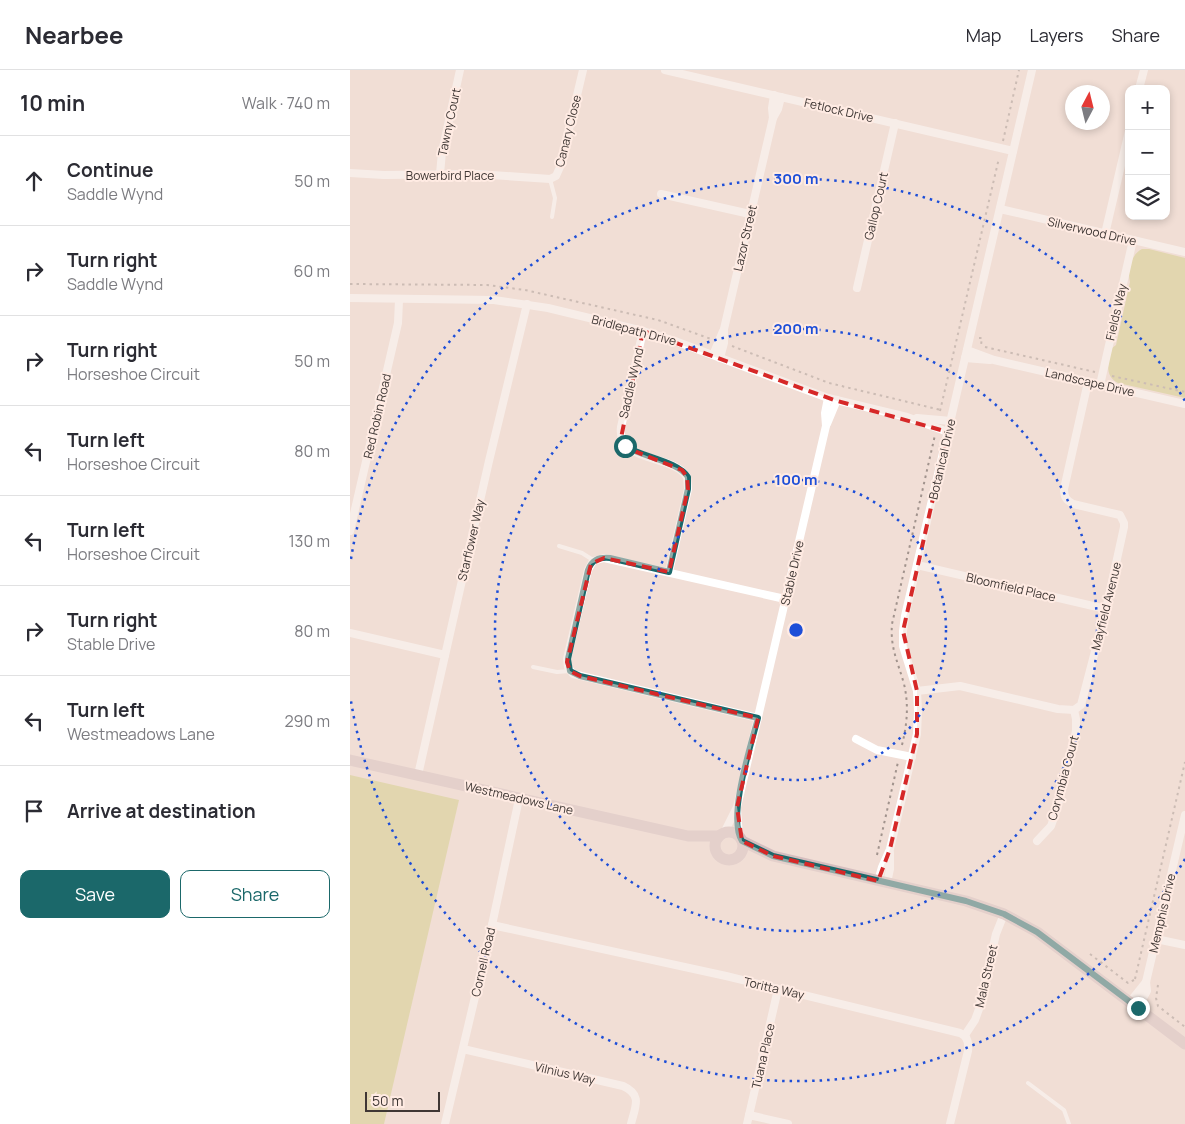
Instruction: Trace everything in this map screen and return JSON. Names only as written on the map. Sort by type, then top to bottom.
[{"type":"street","name":"Tawny Court","points":[[440,174],[442,152],[460,70]]},
{"type":"street","name":"Canary Close","points":[[550,179],[556,176],[560,167],[583,70]]},
{"type":"street","name":"Fetlock Drive","points":[[665,70],[703,74],[778,96],[1013,151]]},
{"type":"street","name":"Botanical Drive","points":[[882,882],[882,867],[890,849],[918,726],[916,691],[903,646],[903,630],[1032,70]]},
{"type":"street","points":[[1140,85],[1144,70]]},
{"type":"street","name":"Lazor Street","points":[[716,356],[724,329],[772,118],[778,109],[778,96]]},
{"type":"street","name":"Gallop Court","points":[[857,288],[894,123]]},
{"type":"street","points":[[1105,234],[1125,149]]},
{"type":"street","name":"Bowerbird Place","points":[[350,172],[384,175],[496,175],[550,179]]},
{"type":"street","points":[[661,194],[750,214]]},
{"type":"street","name":"Silverwood Drive","points":[[1000,210],[1185,252]]},
{"type":"street","name":"Fields Way","points":[[1100,385],[1133,240]]},
{"type":"street","name":"Bridlepath Drive","points":[[350,298],[399,300],[466,299],[527,304],[643,331],[832,399],[907,417],[948,432]]},
{"type":"street","name":"Red Robin Road","points":[[350,531],[398,323],[399,300]]},
{"type":"street","name":"Starflower Way","points":[[418,776],[527,304]]},
{"type":"street","name":"Saddle Wynd","points":[[643,331],[620,433],[622,442],[629,448],[678,468],[688,477],[688,489],[669,572]]},
{"type":"street","name":"Landscape Drive","points":[[967,350],[994,360],[1185,404]]},
{"type":"street","name":"Landscape Drive","points":[[965,358],[994,360]]},
{"type":"street","name":"Mayfield Avenue","points":[[1074,710],[1078,708],[1083,699],[1106,609],[1124,523],[1120,515],[1073,504],[1064,495],[1088,382]]},
{"type":"street","name":"Stable Drive","points":[[721,835],[737,807],[832,399]]},
{"type":"street","name":"Bridlepath Drive","points":[[907,417],[951,421]]},
{"type":"street","points":[[758,718],[580,676],[570,671],[568,659],[588,570],[593,561],[601,557],[610,558],[785,599]]},
{"type":"street","name":"Bloomfield Place","points":[[917,565],[1106,609]]},
{"type":"street","points":[[350,633],[445,655]]},
{"type":"street","points":[[916,691],[960,686],[1058,709],[1074,710]]},
{"type":"street","name":"Corymbia Court","points":[[1038,841],[1051,826],[1057,808],[1076,731],[1074,710]]},
{"type":"street","points":[[856,740],[876,750],[912,757]]},
{"type":"street","name":"Westmeadows Lane","points":[[350,760],[688,836],[721,835]]},
{"type":"street","name":"Cornell Road","points":[[445,1124],[519,799]]},
{"type":"street","name":"Stable Drive","points":[[737,807],[741,839]]},
{"type":"street","name":"Memphis Drive","points":[[1134,1005],[1146,982],[1185,814]]},
{"type":"street","points":[[773,856],[738,857],[725,860],[718,855],[715,843],[721,835],[733,833],[773,856],[966,901],[1004,914],[1037,932],[1185,1044]]},
{"type":"street","name":"Westmeadows Lane","points":[[688,836],[716,851]]},
{"type":"street","points":[[738,857],[743,850],[741,839]]},
{"type":"street","name":"Mala Street","points":[[965,1035],[975,1020],[996,934],[1004,914]]},
{"type":"street","name":"Toritta Way","points":[[492,924],[778,989],[952,1030],[965,1035]]},
{"type":"street","points":[[1156,939],[1185,945]]},
{"type":"street","name":"Tuana Place","points":[[747,1124],[778,989]]},
{"type":"street","points":[[950,1124],[968,1051],[968,1039],[965,1035]]},
{"type":"street","name":"Vilnius Way","points":[[463,1049],[630,1089],[634,1092],[636,1098],[631,1124]]},
{"type":"street","points":[[749,1115],[788,1124]]},
{"type":"lane","name":"Canary Close","points":[[550,179],[555,198],[552,217]]},
{"type":"lane","points":[[558,546],[582,552],[593,561]]},
{"type":"lane","points":[[533,667],[557,672],[570,671]]},
{"type":"lane","points":[[1028,1083],[1064,1110],[1070,1124]]},
{"type":"path","points":[[958,334],[982,338],[981,346],[1185,392]]},
{"type":"path","points":[[1090,954],[1128,983],[1133,982],[1185,762]]},
{"type":"path","points":[[1134,979],[1146,982]]},
{"type":"path","points":[[1158,985],[1156,998],[1158,1006],[1185,1026]]},
{"type":"highlighted area","points":[[643,331],[834,400],[948,432],[903,631],[917,691],[917,734],[890,849],[878,881],[773,856],[742,841],[737,807],[758,718],[580,676],[570,671],[567,662],[591,564],[604,558],[669,572],[688,489],[687,477],[682,470],[629,449],[621,438]]},
{"type":"shaded area","points":[[1142,249],[1185,258],[1185,398],[1118,383],[1110,376],[1108,367],[1112,348],[1116,345],[1130,282],[1131,264],[1135,255]]},
{"type":"shaded area","points":[[350,775],[459,800],[384,1124],[350,1124]]},
{"type":"route","points":[[625,446],[678,468],[688,477],[688,489],[669,572],[610,558],[601,557],[593,561],[589,566],[568,659],[570,671],[580,676],[758,718],[737,807],[737,825],[739,837],[742,841],[773,856],[966,901],[1004,914],[1037,932],[1138,1008]]}]
